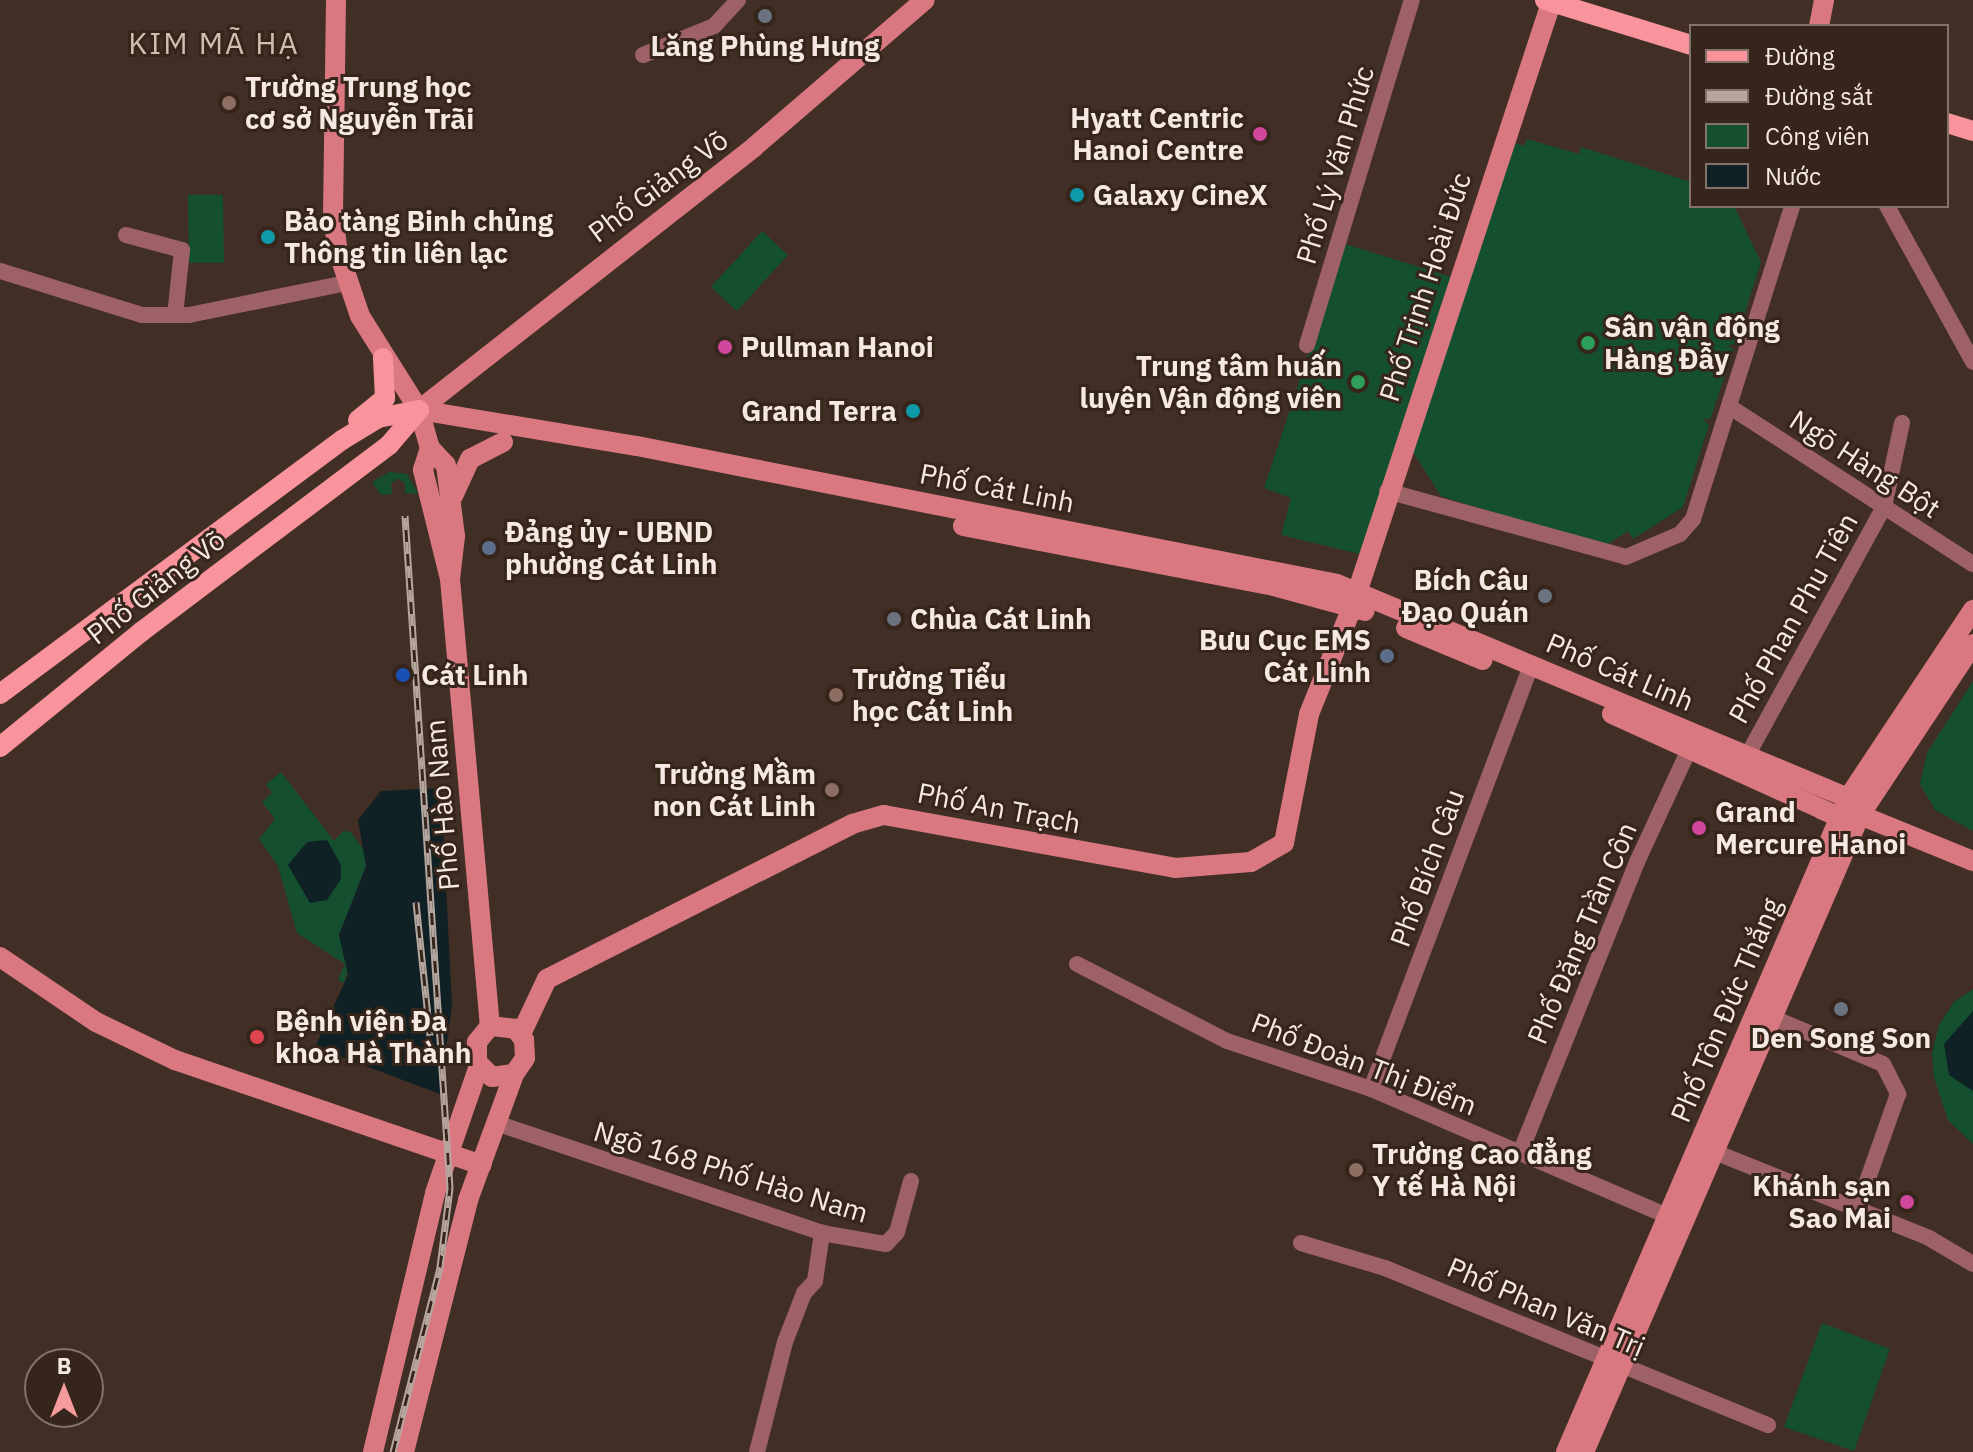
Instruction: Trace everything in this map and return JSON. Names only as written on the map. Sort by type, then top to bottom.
[{"type":"main road","name":"Phố Hào Nam","points":[[336,0],[333,214],[346,283],[383,358],[419,410],[429,444],[446,465],[452,499],[455,566],[450,579]]},
{"type":"main road","name":"Phố Giảng Võ","points":[[0,747],[141,632],[389,445],[419,410],[754,147],[925,0]]},
{"type":"main road","points":[[1819,24],[1824,0]]},
{"type":"main road","points":[[1549,1],[1689,44]]},
{"type":"main road","name":"Phố Trịnh Hoài Đức","points":[[1355,598],[1387,491],[1549,1]]},
{"type":"main road","points":[[1949,124],[1973,131]]},
{"type":"main road","points":[[342,440],[354,422],[385,398],[383,358]]},
{"type":"main road","name":"Phố Giảng Võ","points":[[0,694],[342,440],[378,418],[419,410]]},
{"type":"main road","name":"Phố Cát Linh","points":[[419,410],[465,414],[1355,598],[1849,810]]},
{"type":"main road","points":[[452,499],[470,459],[503,442]]},
{"type":"main road","name":"Phố Hào Nam","points":[[373,1452],[435,1193],[479,1066],[476,1046],[490,1026],[450,579],[423,470],[429,444]]},
{"type":"main road","points":[[389,445],[429,444]]},
{"type":"main road","name":"Phố An Trạch","points":[[521,1034],[547,979],[838,831],[884,815],[1175,868],[1251,862],[1284,843],[1309,714],[1355,598]]},
{"type":"main road","points":[[120,606],[141,632]]},
{"type":"main road","name":"Phố Tôn Đức Thắng","points":[[1566,1452],[1612,1364],[1849,810],[1973,610]]},
{"type":"main road","name":"Phố Tôn Đức Thắng","points":[[1675,1219],[1712,1151],[1742,1064],[1771,1017],[1849,810],[1973,644]]},
{"type":"main road","name":"Phố Cát Linh","points":[[1693,741],[1747,756],[1849,810]]},
{"type":"main road","points":[[1849,810],[1973,861]]},
{"type":"main road","points":[[0,957],[96,1022],[175,1060],[481,1165]]},
{"type":"main road","points":[[404,1452],[481,1165],[514,1074],[525,1058],[521,1034],[507,1024],[490,1026]]},
{"type":"main road","points":[[479,1066],[492,1077],[514,1074]]},
{"type":"main road","points":[[464,1114],[496,1123]]},
{"type":"main road","name":"Phố Tôn Đức Thắng","points":[[1584,1452],[1612,1364]]},
{"type":"main road","points":[[389,1377],[422,1388]]},
{"type":"street","points":[[643,55],[714,26],[738,0]]},
{"type":"street","name":"Phố Lý Văn Phức","points":[[1307,345],[1412,0]]},
{"type":"street","points":[[1387,491],[1626,557],[1645,553],[1680,534],[1693,519],[1791,208]]},
{"type":"street","points":[[1888,208],[1973,362]]},
{"type":"street","points":[[126,235],[182,250],[175,315]]},
{"type":"street","points":[[0,271],[142,315],[175,315],[346,283]]},
{"type":"street","name":"Ngõ Hàng Bột","points":[[1730,407],[1973,564]]},
{"type":"street","name":"Phố Phan Phu Tiên","points":[[1747,756],[1884,507],[1902,423]]},
{"type":"street","name":"Phố Bích Câu","points":[[1371,1089],[1528,671]]},
{"type":"street","name":"Phố Đặng Trần Côn","points":[[1520,1153],[1637,862],[1693,741]]},
{"type":"street","name":"Phố Đoàn Thị Điểm","points":[[1077,964],[1227,1041],[1371,1089],[1675,1219]]},
{"type":"street","points":[[1771,1017],[1883,1064],[1898,1094],[1857,1210]]},
{"type":"street","name":"Ngõ 168 Phố Hào Nam","points":[[496,1123],[822,1233],[886,1244],[897,1232],[911,1181]]},
{"type":"street","points":[[1712,1151],[1929,1238],[1973,1264]]},
{"type":"street","points":[[757,1452],[785,1342],[804,1293],[815,1281],[822,1233]]},
{"type":"street","name":"Phố Phan Văn Trị","points":[[1301,1243],[1385,1268],[1612,1364],[1768,1425]]},
{"type":"green space","name":"Sân vận động Hàng Đẫy","points":[[1527,139],[1579,154],[1581,147],[1689,181],[1689,208],[1735,208],[1761,262],[1735,344],[1727,346],[1734,349],[1710,420],[1703,418],[1709,425],[1683,507],[1633,539],[1628,531],[1603,547],[1441,496],[1413,452],[1513,142],[1524,146]]},
{"type":"green space","points":[[188,195],[223,195],[224,263],[189,263]]},
{"type":"green space","points":[[762,231],[788,255],[737,311],[711,287]]},
{"type":"green space","name":"Trung tâm huấn luyện Vận động viên","points":[[1345,244],[1451,277],[1360,554],[1281,535],[1291,498],[1264,488]]},
{"type":"green space","points":[[389,472],[407,474],[418,494],[405,493],[405,483],[398,479],[391,483],[392,494],[381,495],[372,482]]},
{"type":"green space","points":[[1973,681],[1973,831],[1935,810],[1920,784],[1927,753]]},
{"type":"green space","points":[[281,772],[334,841],[343,831],[351,832],[365,852],[366,866],[339,935],[348,968],[344,983],[338,980],[345,964],[297,933],[278,866],[259,839],[275,819],[262,802],[272,793],[266,784]]},
{"type":"green space","points":[[1973,989],[1973,1144],[1948,1120],[1934,1077],[1932,1053],[1939,1025],[1954,1002]]},
{"type":"green space","points":[[1822,1323],[1890,1349],[1854,1451],[1784,1427]]},
{"type":"water","points":[[441,788],[452,1005],[440,1094],[315,1047],[348,975],[339,935],[366,866],[358,820],[381,791]]},
{"type":"water","points":[[327,840],[341,865],[341,879],[327,900],[310,903],[288,865],[307,842]]},
{"type":"water","points":[[1973,1011],[1973,1091],[1949,1075],[1944,1044]]},
{"type":"railway","points":[[393,1452],[440,1267],[450,1188],[405,516]]},
{"type":"railway","points":[[416,902],[430,1035]]},
{"type":"place","name":"Lăng Phùng Hưng","points":[[765,16]]},
{"type":"place","name":"Trường Trung học cơ sở Nguyễn Trãi","points":[[229,103]]},
{"type":"place","name":"Hyatt Centric Hanoi Centre","points":[[1260,134]]},
{"type":"place","name":"Galaxy CineX","points":[[1077,195]]},
{"type":"place","name":"Bảo tàng Binh chủng Thông tin liên lạc","points":[[268,237]]},
{"type":"place","name":"Sân vận động Hàng Đẫy","points":[[1588,343]]},
{"type":"place","name":"Pullman Hanoi","points":[[725,347]]},
{"type":"place","name":"Trung tâm huấn luyện Vận động viên","points":[[1358,382]]},
{"type":"place","name":"Grand Terra","points":[[913,411]]},
{"type":"place","name":"Đảng ủy - UBND phường Cát Linh","points":[[489,548]]},
{"type":"place","name":"Bích Câu Đạo Quán","points":[[1545,596]]},
{"type":"place","name":"Chùa Cát Linh","points":[[894,619]]},
{"type":"place","name":"Bưu Cục EMS Cát Linh","points":[[1387,656]]},
{"type":"place","name":"Cát Linh","points":[[403,675]]},
{"type":"place","name":"Trường Tiểu học Cát Linh","points":[[836,695]]},
{"type":"place","name":"Trường Mầm non Cát Linh","points":[[832,790]]},
{"type":"place","name":"Grand Mercure Hanoi","points":[[1699,828]]},
{"type":"place","name":"Den Song Son","points":[[1841,1009]]},
{"type":"place","name":"Bệnh viện Đa khoa Hà Thành","points":[[257,1037]]},
{"type":"place","name":"Trường Cao đẳng Y tế Hà Nội","points":[[1356,1170]]},
{"type":"place","name":"Khánh sạn Sao Mai","points":[[1907,1202]]},
{"type":"district","name":"KIM MÃ HẠ","points":[[214,43]]}]
